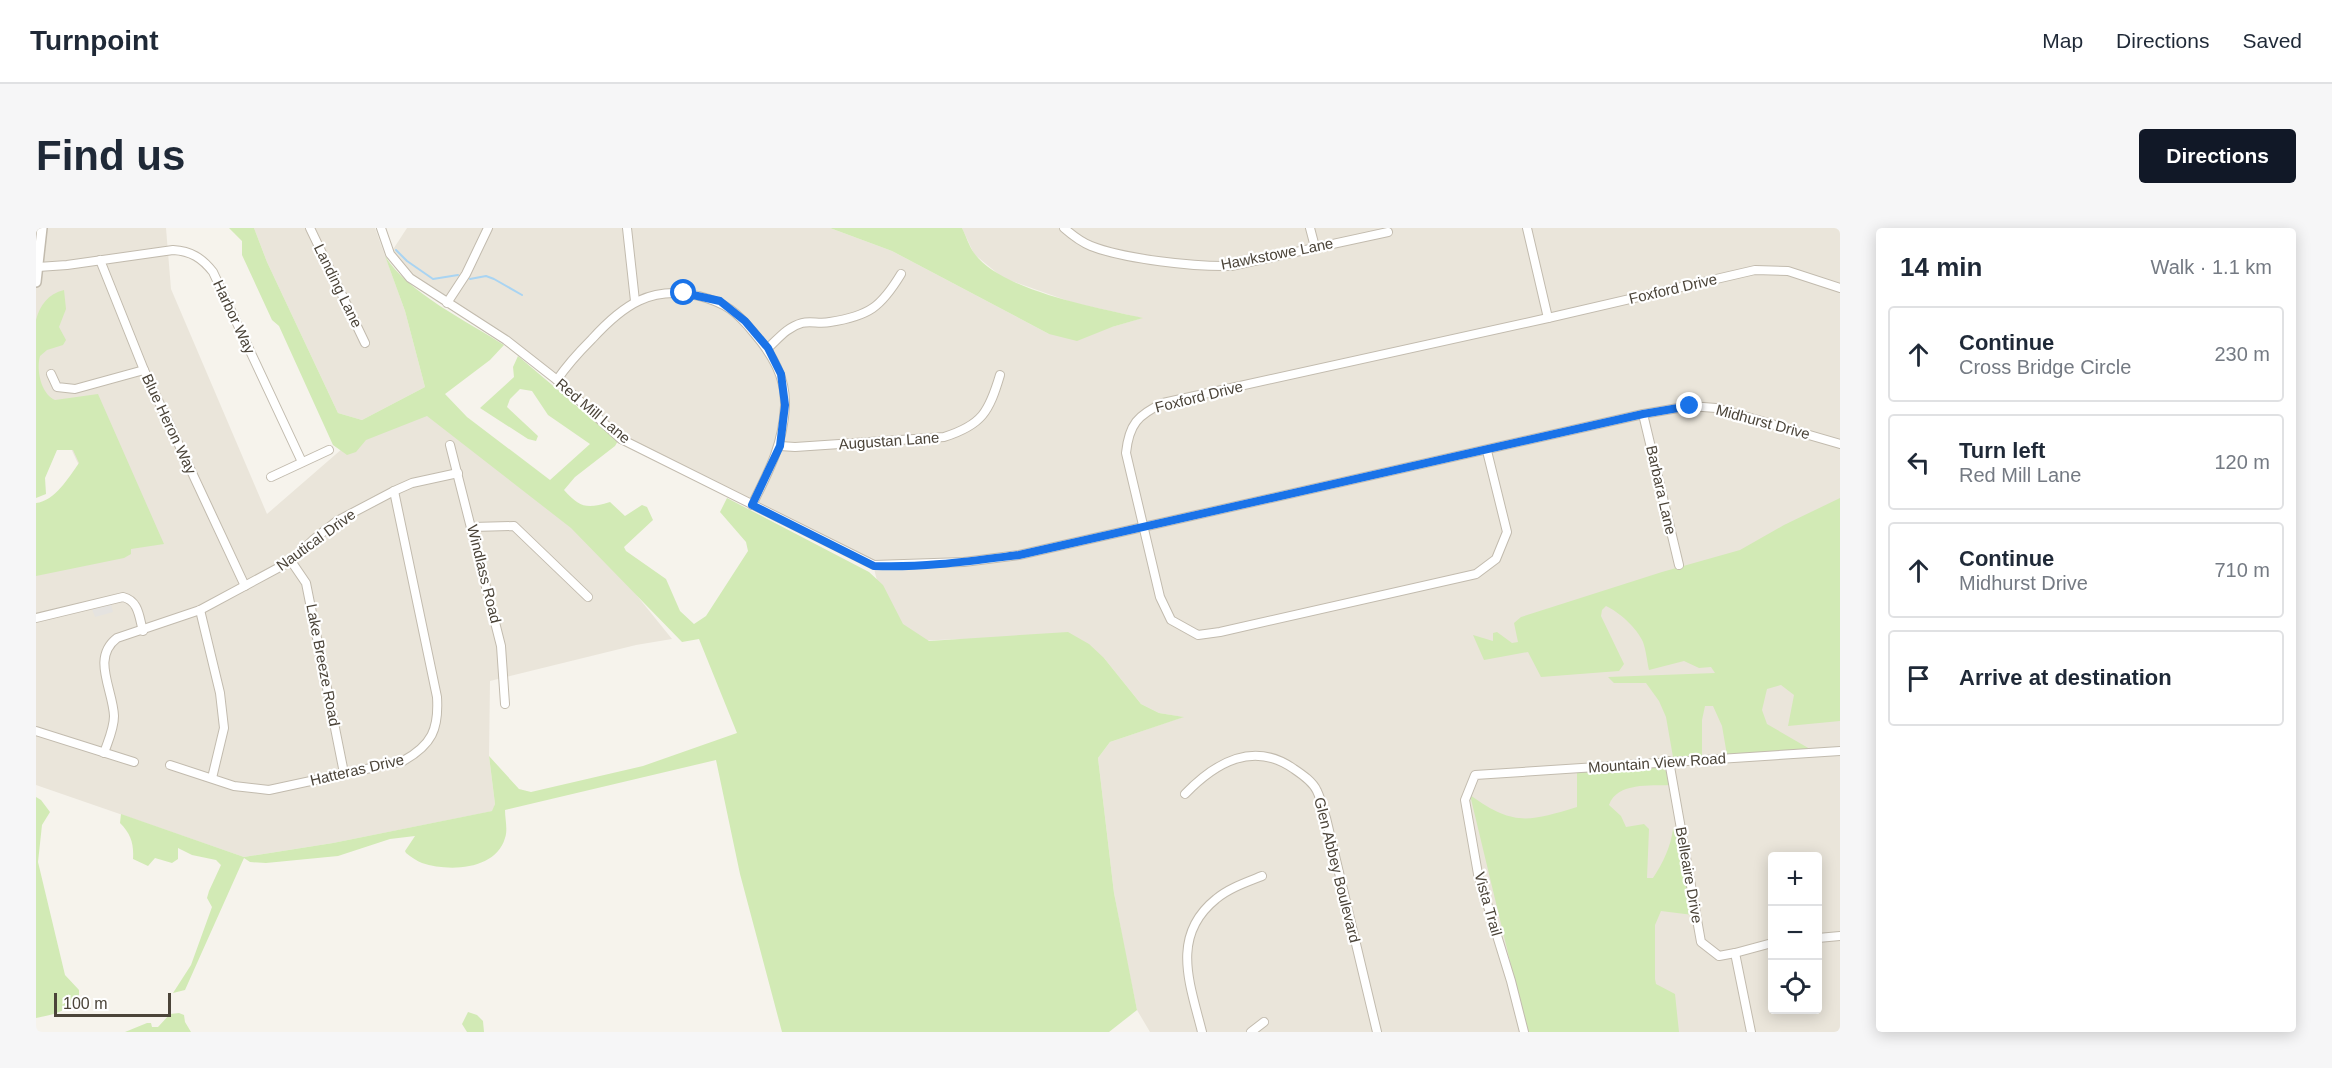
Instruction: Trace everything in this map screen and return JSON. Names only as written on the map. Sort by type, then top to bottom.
[{"type":"street","points":[[36,282],[42,228]]},
{"type":"street","name":"Landing Lane","points":[[310,228],[365,343]]},
{"type":"street","name":"Red Mill Lane","points":[[381,228],[390,254],[400,269],[410,278],[506,340],[557,380],[621,439],[874,566]]},
{"type":"street","points":[[447,303],[466,274],[488,228]]},
{"type":"street","points":[[627,228],[635,301]]},
{"type":"street","name":"Hawkstowe Lane","points":[[1064,228],[1090,246],[1113,252],[1212,267],[1231,266],[1388,232]]},
{"type":"street","points":[[1310,228],[1315,247]]},
{"type":"street","points":[[1527,228],[1548,318]]},
{"type":"street","name":"Harbor Way","points":[[38,267],[173,250],[188,252],[205,263],[213,272],[303,462]]},
{"type":"street","name":"Blue Heron Way","points":[[100,260],[144,370],[245,586]]},
{"type":"street","name":"Foxford Drive","points":[[1487,451],[1507,532],[1496,559],[1476,574],[1198,635],[1171,620],[1160,597],[1126,453],[1127,438],[1137,419],[1163,403],[1755,270],[1788,271],[1840,288]]},
{"type":"street","points":[[768,348],[789,329],[803,322],[828,323],[861,316],[886,298],[901,274]]},
{"type":"street","points":[[557,380],[567,365],[610,319],[635,301],[657,293],[684,293],[720,301],[745,321],[768,348],[781,374],[785,405],[780,446],[752,505]]},
{"type":"street","points":[[51,374],[57,387],[66,390],[144,370]]},
{"type":"street","name":"Augustan Lane","points":[[780,446],[795,447],[944,437],[966,430],[981,419],[992,400],[1000,375]]},
{"type":"street","name":"Midhurst Drive","points":[[874,566],[964,562],[1019,555],[1643,414],[1690,406],[1716,408],[1840,444]]},
{"type":"street","name":"Barbara Lane","points":[[1643,414],[1679,565]]},
{"type":"street","name":"Windlass Road","points":[[450,445],[501,646],[505,704]]},
{"type":"street","points":[[271,477],[329,450]]},
{"type":"street","name":"Nautical Drive","points":[[104,753],[114,719],[103,658],[109,645],[117,638],[200,610],[291,561],[337,521],[394,491],[411,483],[458,473]]},
{"type":"street","name":"Hatteras Drive","points":[[170,765],[234,786],[269,790],[403,761],[414,755],[434,734],[439,719],[438,698],[394,491]]},
{"type":"street","points":[[472,527],[514,526],[588,597]]},
{"type":"street","name":"Lake Breeze Road","points":[[291,561],[306,582],[344,773]]},
{"type":"street","points":[[36,618],[123,597],[135,604],[143,631]]},
{"type":"street","points":[[200,610],[219,693],[224,728],[212,778]]},
{"type":"street","points":[[36,731],[134,762]]},
{"type":"street","name":"Mountain View Road","points":[[1475,775],[1840,751]]},
{"type":"street","name":"Glen Abbey Boulevard","points":[[1185,794],[1218,765],[1242,756],[1265,756],[1285,763],[1310,782],[1317,791],[1326,818],[1377,1032]]},
{"type":"street","name":"Belleaire Drive","points":[[1669,761],[1701,942],[1719,956],[1735,953]]},
{"type":"street","name":"Vista Trail","points":[[1475,775],[1465,800],[1478,874],[1524,1032]]},
{"type":"street","points":[[1202,1032],[1187,971],[1187,944],[1198,916],[1217,897],[1262,876]]},
{"type":"street","points":[[1822,938],[1840,936]]},
{"type":"street","points":[[1751,1032],[1735,953],[1768,944]]},
{"type":"street","points":[[1251,1032],[1264,1022]]},
{"type":"shaded area","points":[[42,228],[166,228],[171,289],[267,514],[358,435],[429,399],[583,529],[672,639],[636,645],[490,681],[489,756],[495,804],[493,811],[333,843],[244,857],[36,785],[36,571],[83,474],[36,374],[36,282]]},
{"type":"shaded area","points":[[254,228],[375,228],[405,311],[425,387],[362,420],[338,413],[267,262]]},
{"type":"shaded area","points":[[407,228],[830,228],[892,251],[1049,334],[1112,327],[1142,318],[1074,303],[1003,278],[974,254],[962,228],[1840,228],[1840,1032],[1150,1032],[1137,1010],[1126,957],[1114,893],[1098,758],[1110,742],[1183,717],[1159,713],[1141,704],[1104,658],[960,639],[893,642],[873,565],[621,439],[530,358],[423,288],[390,254]]},
{"type":"shaded area","points":[[111,604],[113,612],[95,617],[92,609]]},
{"type":"green space","points":[[229,228],[254,228],[267,262],[338,413],[362,420],[425,387],[405,311],[385,256],[408,282],[423,294],[504,345],[490,360],[445,394],[467,417],[550,480],[590,444],[548,415],[532,391],[520,389],[510,399],[507,407],[538,436],[536,441],[528,439],[480,408],[514,377],[513,367],[518,356],[618,441],[615,446],[575,477],[564,490],[580,504],[595,506],[610,502],[625,516],[642,505],[647,507],[653,520],[624,547],[626,551],[666,579],[680,611],[694,624],[706,616],[748,551],[746,542],[720,512],[727,498],[869,572],[883,585],[903,624],[929,641],[1068,632],[1089,644],[1104,658],[1141,704],[1159,713],[1184,717],[1110,742],[1098,758],[1114,893],[1137,1010],[1109,1032],[782,1032],[740,874],[716,760],[505,810],[506,835],[500,849],[492,857],[470,866],[433,866],[418,861],[405,851],[415,836],[390,839],[338,856],[266,863],[250,862],[244,858],[185,990],[173,993],[191,965],[212,907],[207,898],[209,891],[221,865],[216,860],[192,855],[178,848],[178,859],[172,863],[155,858],[148,866],[133,859],[131,840],[120,823],[121,814],[244,857],[333,843],[492,811],[495,804],[489,756],[519,789],[531,792],[643,766],[737,733],[699,639],[682,642],[571,528],[427,416],[366,440],[356,452],[347,455],[333,445],[279,326],[272,320],[242,255],[242,241]]},
{"type":"green space","points":[[830,228],[962,228],[974,253],[987,266],[1005,278],[1052,296],[1143,318],[1077,341],[1049,334],[892,251]]},
{"type":"green space","points":[[64,290],[66,309],[59,327],[66,340],[63,345],[47,350],[40,356],[39,374],[43,387],[46,393],[55,400],[98,394],[164,544],[131,549],[131,554],[124,558],[36,576],[36,503],[55,493],[79,463],[73,450],[57,450],[45,478],[46,494],[36,498],[36,320],[46,301],[53,294]]},
{"type":"green space","points":[[1840,498],[1840,721],[1788,726],[1794,695],[1781,685],[1767,689],[1762,710],[1767,724],[1810,749],[1727,755],[1722,726],[1713,706],[1705,706],[1702,720],[1702,756],[1673,757],[1666,717],[1659,701],[1646,683],[1614,683],[1608,677],[1715,673],[1711,667],[1699,668],[1684,661],[1649,670],[1645,648],[1637,631],[1606,606],[1601,616],[1624,664],[1619,671],[1541,677],[1528,652],[1484,660],[1473,635],[1493,641],[1493,633],[1497,632],[1512,643],[1518,642],[1514,623],[1521,617],[1740,550],[1784,525]]},
{"type":"green space","points":[[1657,766],[1668,772],[1670,785],[1627,789],[1619,792],[1609,805],[1621,816],[1626,827],[1644,824],[1649,829],[1647,878],[1653,878],[1657,872],[1668,848],[1673,829],[1678,827],[1693,915],[1661,911],[1655,925],[1655,979],[1656,984],[1675,994],[1679,1032],[1527,1032],[1470,795],[1498,812],[1510,816],[1533,818],[1546,816],[1577,807],[1577,771]]},
{"type":"green space","points":[[36,797],[50,812],[42,825],[38,862],[65,975],[79,990],[79,1000],[59,1012],[36,1018]]},
{"type":"green space","points":[[468,1012],[477,1015],[483,1021],[484,1032],[467,1032],[462,1024]]},
{"type":"green space","points":[[170,1014],[184,1015],[191,1032],[125,1032],[147,1023],[151,1023],[152,1027],[158,1027]]},
{"type":"waterway","points":[[396,250],[407,261],[433,279],[458,275]]},
{"type":"waterway","points":[[470,279],[486,276],[522,295]]},
{"type":"route","points":[[684,293],[720,301],[745,321],[768,348],[781,374],[785,405],[780,446],[752,505],[874,566],[964,562],[1019,555],[1643,414],[1690,406]]}]
